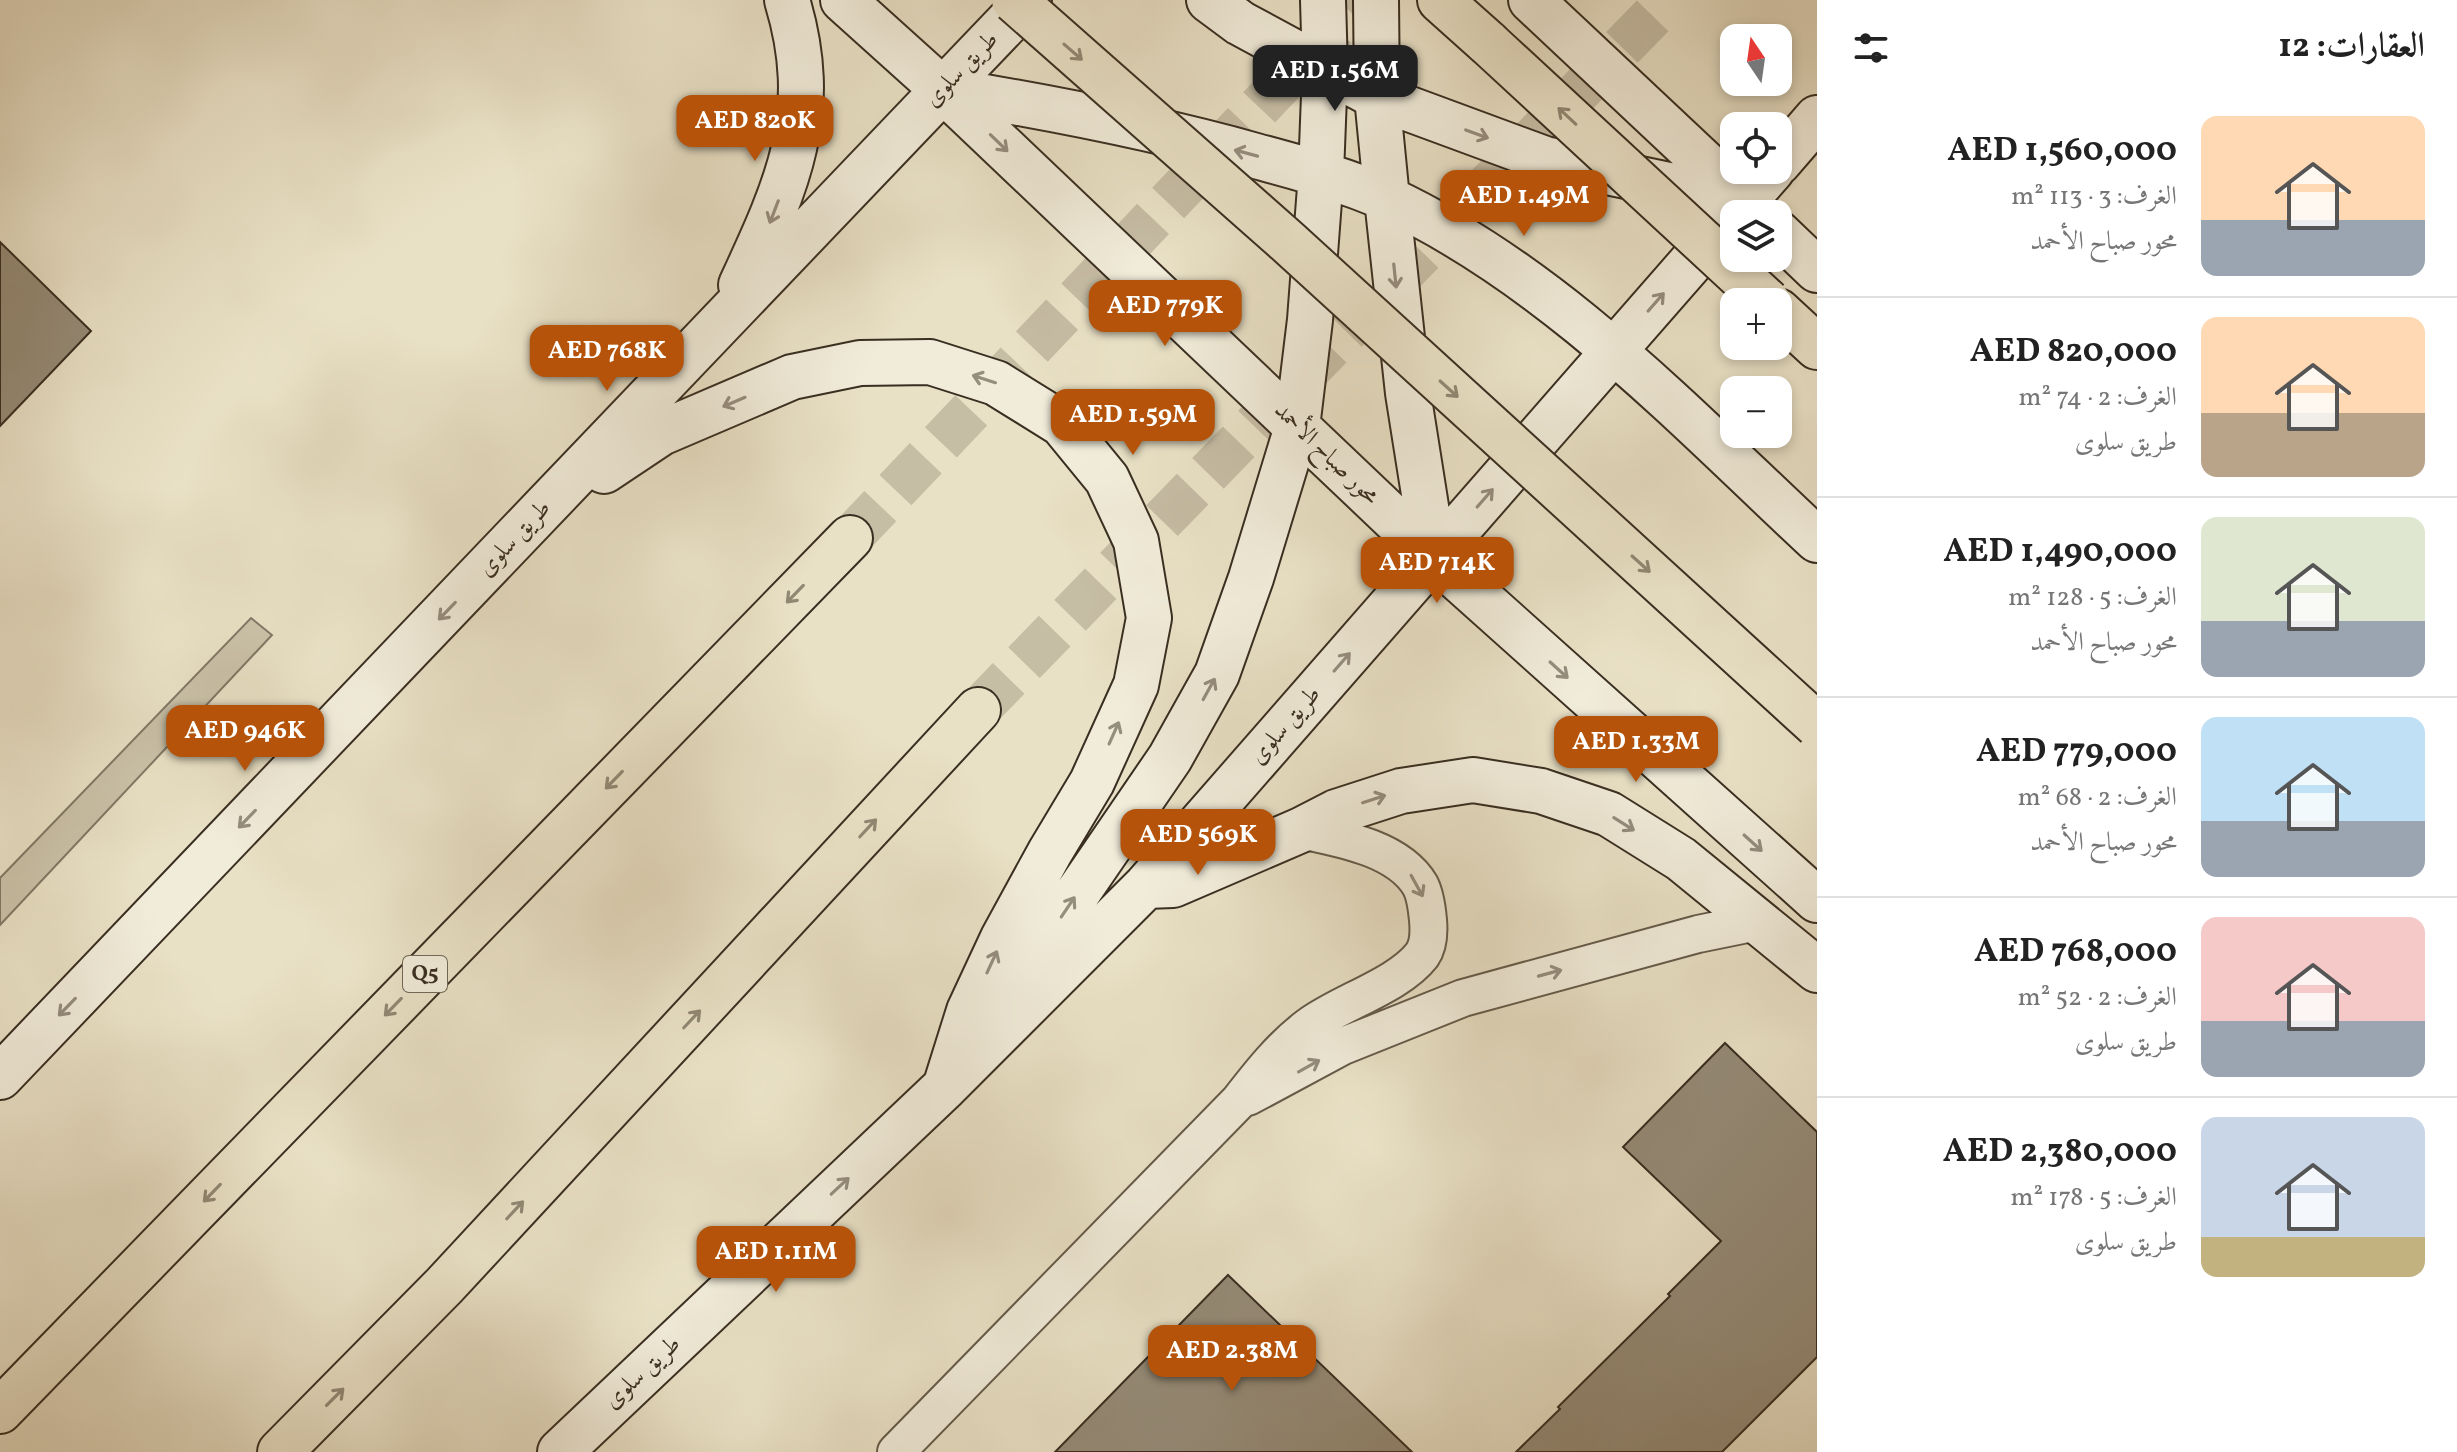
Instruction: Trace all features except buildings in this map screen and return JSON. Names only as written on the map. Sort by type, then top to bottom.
[{"type":"highway","points":[[1014,0],[1288,242],[1817,725]]},
{"type":"highway","points":[[1440,0],[1753,288]]},
{"type":"highway","points":[[1792,324],[1817,347]]},
{"type":"highway","name":"Q5","points":[[0,1411],[850,538]]},
{"type":"highway","points":[[280,1452],[444,1286],[978,710]]},
{"type":"main road","points":[[724,320],[773,216],[792,159],[801,114],[797,32],[787,0]]},
{"type":"main road","name":"محور صباح الأحمد","points":[[843,0],[943,90],[1434,557],[1817,900]]},
{"type":"main road","name":"طريق سلوى","points":[[0,1077],[1029,0]]},
{"type":"main road","points":[[1209,0],[1240,23],[1377,97],[1545,159],[1759,195]]},
{"type":"main road","points":[[945,1087],[1170,758],[1217,674],[1251,578],[1297,427],[1310,320],[1321,174],[1325,69],[1323,0]]},
{"type":"main road","points":[[1376,0],[1377,97],[1387,199],[1408,393],[1434,557]]},
{"type":"main road","points":[[1531,0],[1759,195]]},
{"type":"main road","points":[[943,90],[1057,109],[1187,137],[1321,174],[1387,199],[1461,238],[1521,277],[1613,352],[1817,540]]},
{"type":"main road","points":[[1792,147],[1817,118]]},
{"type":"main road","name":"طريق سلوى","points":[[560,1452],[945,1087],[1146,886],[1613,352],[1759,195]]},
{"type":"main road","points":[[1792,246],[1817,270]]},
{"type":"main road","points":[[539,514],[661,433],[792,377],[860,363],[930,362],[996,383],[1062,424],[1107,479],[1136,541],[1149,618],[1136,685],[1092,782],[1003,938],[969,1011],[945,1087]]},
{"type":"main road","points":[[1146,886],[1173,885],[1336,812],[1401,791],[1473,780],[1541,791],[1609,814],[1681,859],[1817,970]]},
{"type":"lane","points":[[896,1452],[1239,1101],[1272,1058],[1310,1025],[1406,971],[1424,953],[1429,933],[1427,911],[1421,886],[1405,868],[1359,843],[1301,830]]},
{"type":"lane","points":[[1239,1101],[1343,1046],[1463,998],[1698,934],[1757,922]]},
{"type":"shaded area","points":[[251,618],[272,635],[0,925],[0,878]]},
{"type":"tunnel","points":[[850,538],[1361,0]]},
{"type":"tunnel","points":[[978,710],[1668,0]]}]
